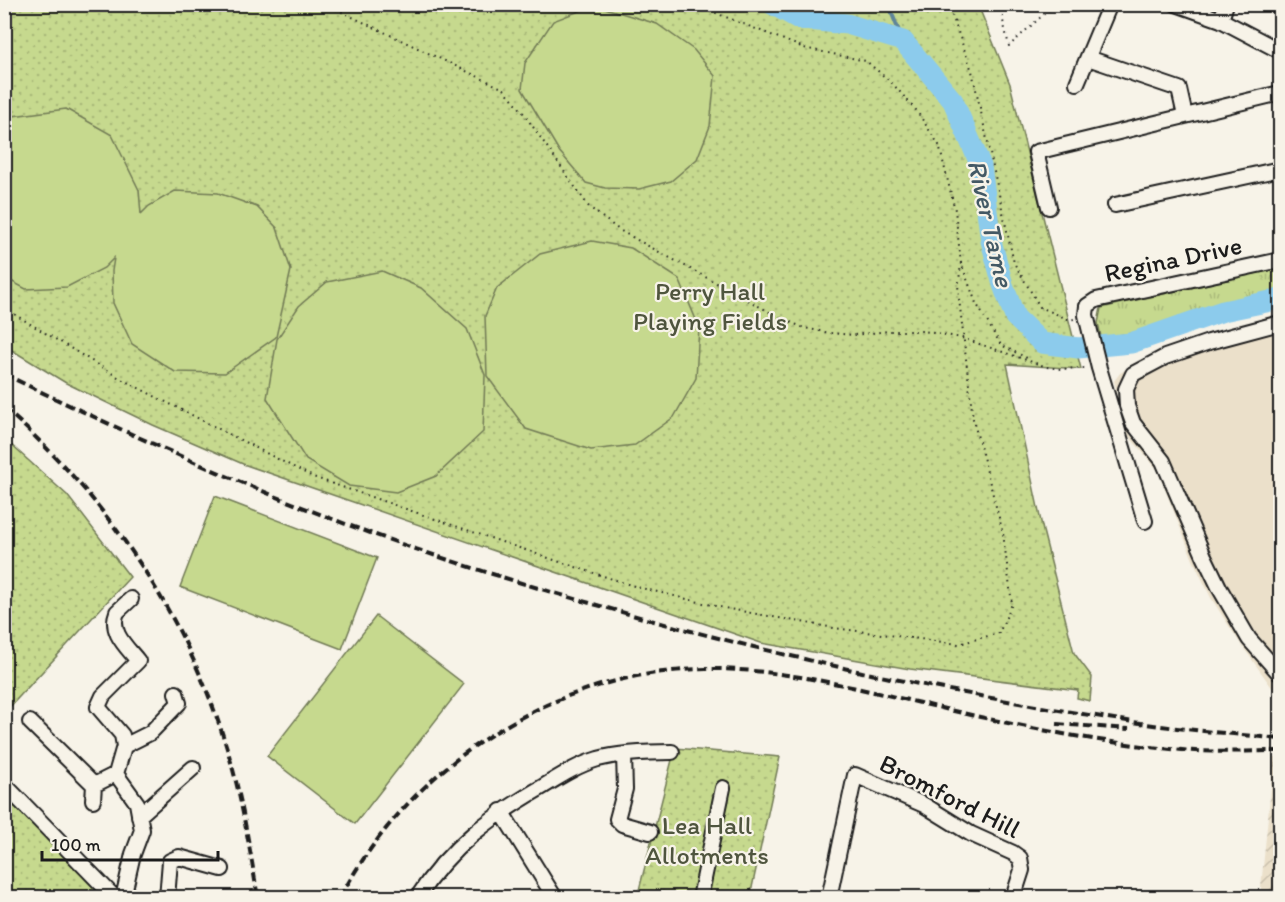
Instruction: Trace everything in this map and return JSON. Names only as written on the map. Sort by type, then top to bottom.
[{"type":"street","points":[[1077,83],[1110,4]]},
{"type":"street","points":[[1176,4],[1221,20],[1281,51]]},
{"type":"street","points":[[1221,20],[1226,4]]},
{"type":"street","points":[[1088,58],[1179,89],[1185,116]]},
{"type":"street","points":[[1049,207],[1036,152],[1281,93]]},
{"type":"street","points":[[1115,206],[1281,169]]},
{"type":"street","name":"Regina Drive","points":[[1098,363],[1086,315],[1087,306],[1096,300],[1281,260]]},
{"type":"street","points":[[1281,323],[1209,342],[1165,357],[1133,374],[1126,389],[1127,405],[1133,423],[1163,461],[1220,589],[1249,639],[1281,674]]},
{"type":"street","points":[[1098,363],[1145,521]]},
{"type":"street","points":[[30,722],[93,792],[116,774],[124,746],[122,735],[98,707],[103,696],[142,666],[117,636],[115,629],[114,620],[117,612],[131,599]]},
{"type":"street","points":[[124,746],[150,733],[172,711],[179,703],[176,693]]},
{"type":"street","points":[[417,897],[431,876],[457,847],[501,811],[578,766],[601,758],[672,752]]},
{"type":"street","points":[[624,756],[625,789],[616,819],[622,824],[650,832]]},
{"type":"street","points":[[139,816],[193,768]]},
{"type":"street","points":[[116,774],[137,803],[142,830],[132,854],[123,897]]},
{"type":"street","name":"Bromford Hill","points":[[829,897],[855,776],[924,805],[971,834],[1020,858],[1022,870],[1013,897]]},
{"type":"street","points":[[4,784],[115,897]]},
{"type":"street","points":[[700,897],[723,788]]},
{"type":"street","points":[[501,811],[555,897]]},
{"type":"street","points":[[167,897],[170,861],[179,857],[222,868]]},
{"type":"path","points":[[325,4],[504,89],[589,207],[619,230],[775,315],[804,328],[830,333],[854,335],[888,331],[923,332],[962,338],[1060,369],[1098,363]]},
{"type":"path","points":[[4,308],[123,380],[313,477],[560,562],[638,587],[724,608],[834,628],[959,644],[999,633],[1012,604],[1003,532],[973,419],[962,338],[958,290],[961,263],[955,210],[939,145],[916,110],[892,83],[866,61],[804,48],[693,4]]},
{"type":"path","points":[[948,4],[972,71],[1014,263],[1040,308],[1070,320]]},
{"type":"path","points":[[999,4],[1008,46],[1055,4]]},
{"type":"path","points":[[961,263],[976,303],[1001,345],[1040,364]]},
{"type":"shaded area","points":[[1280,318],[1280,699],[1211,598],[1193,560],[1157,469],[1126,433],[1114,381],[1120,373],[1143,359],[1222,331]]},
{"type":"shaded area","points":[[1274,757],[1280,757],[1280,897],[1260,897]]},
{"type":"green space","name":"Perry Hall Playing Fields","points":[[4,5],[978,5],[1010,84],[1081,369],[1007,364],[1043,531],[1074,653],[1092,677],[1090,701],[1077,698],[1078,690],[910,669],[761,643],[243,464],[153,425],[66,383],[5,346]]},
{"type":"green space","points":[[595,5],[657,24],[694,50],[715,76],[710,126],[697,159],[671,181],[639,189],[605,188],[586,183],[559,151],[522,89],[525,63],[553,21]]},
{"type":"green space","points":[[66,109],[112,135],[139,190],[141,214],[149,206],[175,191],[218,193],[257,207],[277,228],[291,270],[276,337],[225,373],[175,372],[132,344],[113,303],[114,258],[104,268],[67,287],[26,289],[5,278],[5,117]]},
{"type":"green space","points":[[592,241],[631,248],[679,279],[699,327],[696,378],[674,417],[635,445],[591,450],[526,429],[487,376],[485,316],[497,288],[540,254]]},
{"type":"green space","points":[[1280,268],[1280,290],[1175,318],[1134,333],[1101,337],[1098,323],[1101,308]]},
{"type":"green space","points":[[382,271],[421,288],[467,329],[485,375],[483,432],[436,476],[396,492],[349,486],[306,460],[267,398],[277,339],[299,306],[327,282]]},
{"type":"green space","points":[[9,443],[67,495],[130,577],[5,712],[4,449]]},
{"type":"green space","points":[[215,496],[377,558],[342,649],[180,587]]},
{"type":"green space","points":[[376,616],[464,684],[355,824],[267,756]]},
{"type":"green space","name":"Lea Hall Allotments","points":[[675,748],[780,757],[750,897],[637,898]]},
{"type":"green space","points":[[5,795],[109,897],[5,897]]},
{"type":"waterway","name":"River Tame","points":[[772,4],[799,19],[847,24],[903,41],[953,101],[981,166],[991,241],[1003,285],[1015,317],[1042,343],[1078,348],[1131,343],[1223,311],[1280,299]]},
{"type":"waterway","points":[[888,4],[903,41]]},
{"type":"railway","points":[[4,374],[247,485],[330,518],[431,554],[569,597],[732,642],[861,672],[990,698],[1141,723],[1280,739]]},
{"type":"railway","points":[[4,408],[76,479],[108,519],[164,603],[188,647],[208,694],[231,761],[258,898]]},
{"type":"railway","points":[[340,898],[370,850],[406,806],[447,767],[493,734],[542,707],[595,687],[650,674],[706,669],[772,673],[838,684],[993,720],[1100,740],[1194,751],[1280,751]]},
{"type":"railway","points":[[1057,724],[1129,729]]}]
